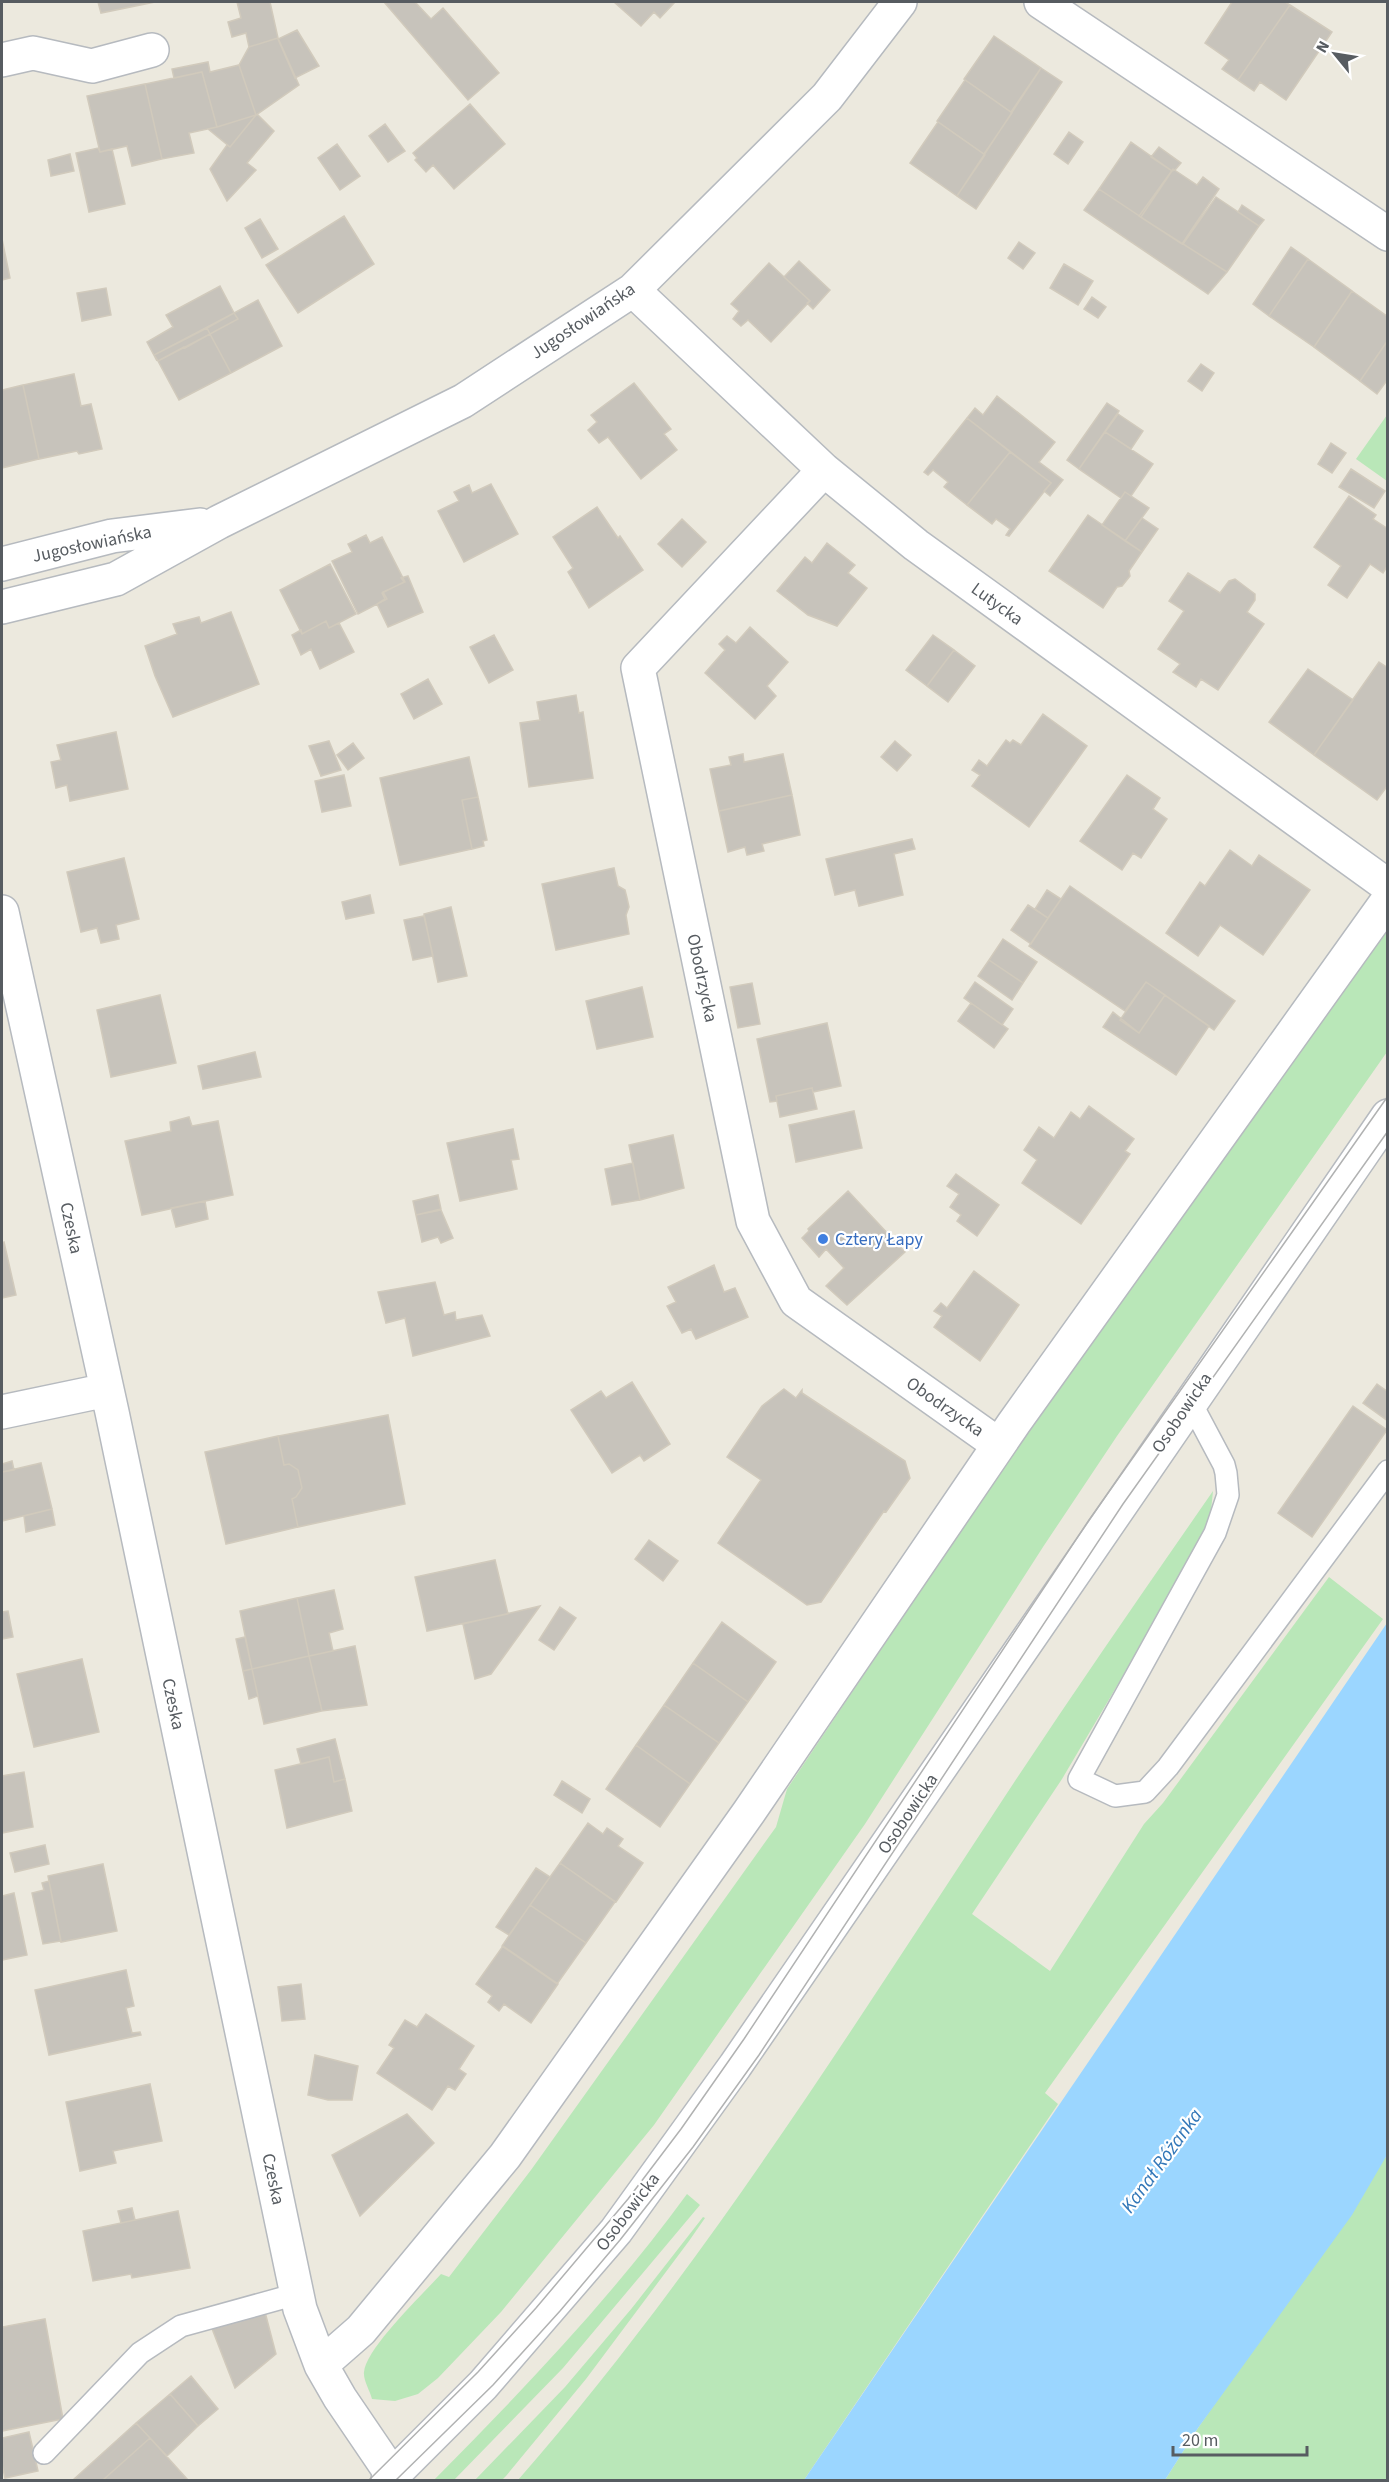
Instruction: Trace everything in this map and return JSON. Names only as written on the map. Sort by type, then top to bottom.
[{"type":"street","points":[[1041,2],[1388,234]]},
{"type":"street","name":"Jugosłowiańska","points":[[2,607],[116,579],[219,522],[463,401],[633,290],[827,97],[888,6]]},
{"type":"street","points":[[2,60],[33,53],[92,66],[152,50]]},
{"type":"street","name":"Lutycka","points":[[633,290],[824,470],[916,545],[1388,886]]},
{"type":"street","name":"Obodrzycka","points":[[824,470],[638,668],[753,1221],[796,1301],[987,1437]]},
{"type":"street","name":"Jugosłowiańska","points":[[2,564],[112,536],[219,522]]},
{"type":"street","points":[[321,2365],[361,2330],[505,2156],[749,1812],[987,1437],[1388,900]]},
{"type":"street","name":"Czeska","points":[[2,912],[107,1390],[297,2294],[307,2330],[321,2365],[391,2478]]},
{"type":"street","name":"Osobowicka","points":[[391,2478],[483,2385],[616,2231],[735,2066],[1388,1116]]},
{"type":"street","points":[[2,1412],[107,1390]]},
{"type":"lane","points":[[1190,1401],[1224,1465],[1228,1495],[1215,1533],[1079,1779],[1114,1796],[1145,1792],[1168,1767],[1388,1471]]},
{"type":"lane","points":[[44,2453],[140,2353],[181,2326],[297,2294]]},
{"type":"green space","points":[[1387,415],[1387,481],[1356,459]]},
{"type":"green space","points":[[1387,929],[1387,1052],[1117,1436],[865,1824],[654,2125],[501,2312],[438,2378],[418,2394],[395,2401],[372,2399],[364,2372],[374,2349],[441,2274],[449,2277],[531,2170],[776,1827],[787,1789],[1027,1432]]},
{"type":"green space","points":[[1213,1491],[1209,1530],[1062,1779],[972,1914],[1050,1971],[1144,1824],[1163,1803],[1329,1577],[1383,1619],[1045,2093],[1058,2104],[804,2480],[518,2480],[584,2402],[708,2239],[825,2070],[1102,1651]]},
{"type":"green space","points":[[1387,2155],[1387,2480],[1165,2480],[1198,2428]]},
{"type":"green space","points":[[687,2194],[700,2205],[563,2368],[454,2480],[434,2480],[566,2342]]},
{"type":"green space","points":[[703,2217],[705,2218],[689,2241],[586,2379],[506,2476],[502,2480],[475,2480],[565,2387],[632,2308]]},
{"type":"water","name":"Kanał Różanka","points":[[1387,1623],[1387,2155],[1352,2215],[1198,2428],[1165,2480],[804,2480]]},
{"type":"building","points":[[98,2],[155,2],[101,13]]},
{"type":"building","points":[[237,2],[270,2],[278,38],[249,47],[246,33],[232,37],[228,22],[241,18]]},
{"type":"building","points":[[384,2],[415,2],[431,19],[443,8],[499,73],[468,100]]},
{"type":"building","points":[[614,2],[675,2],[660,18],[654,12],[641,26]]},
{"type":"building","points":[[1232,2],[1285,2],[1290,5],[1238,80],[1222,69],[1229,60],[1205,43]]},
{"type":"building","points":[[1290,5],[1332,32],[1286,100],[1260,82],[1254,91],[1238,80]]},
{"type":"building","points":[[297,30],[319,66],[295,78],[278,39]]},
{"type":"building","points":[[994,36],[1041,68],[1011,112],[964,79]]},
{"type":"building","points":[[278,38],[299,85],[256,115],[239,65],[249,47]]},
{"type":"building","points":[[208,62],[210,72],[239,65],[256,115],[217,127],[202,72],[174,78],[172,69]]},
{"type":"building","points":[[1041,68],[1062,82],[976,209],[957,196]]},
{"type":"building","points":[[202,72],[217,127],[189,133],[194,153],[162,159],[145,84]]},
{"type":"building","points":[[965,80],[1012,113],[984,154],[937,121]]},
{"type":"building","points":[[145,84],[162,159],[132,166],[127,146],[100,152],[87,96]]},
{"type":"building","points":[[470,104],[505,144],[454,189],[433,165],[426,172],[415,160],[417,158],[413,153]]},
{"type":"building","points":[[256,115],[274,131],[247,163],[256,170],[227,201],[210,169],[227,145],[230,147]]},
{"type":"building","points":[[256,115],[230,147],[208,129],[217,127]]},
{"type":"building","points":[[938,122],[985,155],[957,196],[910,163]]},
{"type":"building","points":[[385,124],[405,151],[388,162],[369,136]]},
{"type":"building","points":[[1069,132],[1083,142],[1068,164],[1054,154]]},
{"type":"building","points":[[1131,142],[1172,171],[1141,217],[1099,189]]},
{"type":"building","points":[[337,144],[360,176],[340,190],[318,158]]},
{"type":"building","points":[[1159,147],[1181,163],[1175,170],[1172,171],[1151,157]]},
{"type":"building","points":[[98,148],[100,152],[112,149],[125,204],[89,212],[76,153]]},
{"type":"building","points":[[70,154],[74,171],[51,176],[48,160]]},
{"type":"building","points":[[1173,169],[1197,185],[1203,177],[1219,189],[1182,244],[1139,216]]},
{"type":"building","points":[[1099,189],[1227,272],[1208,294],[1084,210]]},
{"type":"building","points":[[1216,197],[1259,226],[1227,272],[1183,244]]},
{"type":"building","points":[[1242,205],[1264,220],[1259,226],[1238,212]]},
{"type":"building","points":[[344,216],[374,264],[298,313],[266,265]]},
{"type":"building","points":[[260,219],[278,249],[262,258],[245,228]]},
{"type":"building","points":[[2,239],[10,278],[2,280]]},
{"type":"building","points":[[1019,242],[1035,253],[1023,269],[1008,258]]},
{"type":"building","points":[[1291,247],[1308,259],[1269,316],[1253,304]]},
{"type":"building","points":[[1308,259],[1352,291],[1314,347],[1269,316]]},
{"type":"building","points":[[799,261],[830,290],[813,309],[807,303],[810,301],[784,277]]},
{"type":"building","points":[[769,263],[810,301],[771,342],[748,320],[741,326],[733,319],[739,311],[731,304]]},
{"type":"building","points":[[1064,264],[1093,281],[1078,305],[1050,288]]},
{"type":"building","points":[[220,286],[234,313],[154,355],[157,361],[147,342],[173,327],[166,315]]},
{"type":"building","points":[[106,288],[111,315],[82,321],[77,293]]},
{"type":"building","points":[[1352,291],[1388,317],[1388,340],[1360,381],[1314,347]]},
{"type":"building","points":[[1092,297],[1106,307],[1098,318],[1084,309]]},
{"type":"building","points":[[258,300],[282,346],[231,373],[210,334],[238,319],[234,313]]},
{"type":"building","points":[[234,313],[238,319],[210,334],[207,328]]},
{"type":"building","points":[[207,328],[210,334],[185,348],[158,361],[154,355]]},
{"type":"building","points":[[210,334],[231,373],[179,400],[158,361]]},
{"type":"building","points":[[1388,340],[1388,379],[1377,394],[1360,381]]},
{"type":"building","points":[[1201,364],[1214,373],[1202,391],[1188,381]]},
{"type":"building","points":[[74,374],[81,406],[91,404],[102,449],[79,454],[77,451],[39,459],[23,385]]},
{"type":"building","points":[[634,383],[671,429],[664,434],[677,450],[641,479],[608,437],[599,443],[588,430],[597,422],[591,415]]},
{"type":"building","points":[[23,385],[39,459],[2,468],[2,390]]},
{"type":"building","points":[[997,396],[1055,442],[1039,462],[1063,480],[1050,496],[1044,491],[1051,483],[967,418],[975,408],[983,415]]},
{"type":"building","points":[[1107,403],[1119,411],[1079,469],[1067,460]]},
{"type":"building","points":[[1118,414],[1143,431],[1131,449],[1105,432]]},
{"type":"building","points":[[967,418],[1010,452],[967,505],[944,487],[948,482],[933,470],[928,475],[924,472]]},
{"type":"building","points":[[1105,432],[1153,464],[1131,496],[1125,492],[1121,498],[1079,469]]},
{"type":"building","points":[[1331,443],[1346,453],[1332,473],[1318,464]]},
{"type":"building","points":[[1010,452],[1051,483],[1009,536],[1006,535],[1010,529],[996,519],[992,524],[967,505]]},
{"type":"building","points":[[1351,469],[1385,491],[1374,508],[1339,487]]},
{"type":"building","points":[[491,484],[518,534],[464,562],[438,511],[459,501],[454,492],[469,485],[472,493]]},
{"type":"building","points":[[1125,492],[1149,508],[1125,541],[1102,525]]},
{"type":"building","points":[[1349,496],[1376,515],[1373,519],[1388,529],[1388,565],[1383,573],[1370,564],[1347,598],[1328,585],[1341,566],[1314,547]]},
{"type":"building","points":[[597,507],[643,570],[589,608],[568,572],[573,568],[553,537]]},
{"type":"building","points":[[1088,515],[1142,552],[1129,571],[1130,576],[1122,586],[1117,587],[1103,608],[1049,571]]},
{"type":"building","points":[[1142,518],[1158,529],[1142,552],[1125,541]]},
{"type":"building","points":[[682,519],[706,542],[682,567],[658,544]]},
{"type":"building","points":[[366,535],[370,543],[382,537],[405,582],[383,592],[387,599],[358,614],[332,561],[352,552],[348,544]]},
{"type":"building","points":[[827,543],[855,565],[848,573],[867,588],[837,626],[808,615],[777,591],[805,557],[812,563]]},
{"type":"building","points":[[330,564],[356,614],[329,628],[326,621],[302,634],[280,590]]},
{"type":"building","points":[[1188,573],[1220,593],[1229,581],[1235,579],[1255,594],[1255,600],[1247,612],[1264,624],[1218,690],[1201,679],[1196,687],[1173,672],[1180,664],[1158,649],[1184,611],[1169,601]]},
{"type":"building","points":[[408,576],[423,612],[388,627],[377,604],[385,599],[382,593],[404,582],[401,578]]},
{"type":"building","points":[[231,612],[259,684],[173,717],[145,646],[177,634],[173,624],[199,617],[201,623]]},
{"type":"building","points":[[326,621],[329,628],[339,623],[354,652],[320,669],[311,649],[301,655],[292,635],[301,630],[302,634]]},
{"type":"building","points":[[750,627],[788,662],[767,686],[776,696],[755,719],[705,673],[725,650],[719,644],[727,636],[736,643]]},
{"type":"building","points":[[494,635],[513,670],[489,683],[470,647]]},
{"type":"building","points":[[933,635],[954,650],[927,686],[906,670]]},
{"type":"building","points":[[954,650],[975,666],[948,702],[927,686]]},
{"type":"building","points":[[1379,662],[1388,668],[1388,785],[1377,800],[1314,755]]},
{"type":"building","points":[[1308,669],[1353,700],[1314,755],[1269,722]]},
{"type":"building","points":[[428,679],[442,704],[414,719],[401,694]]},
{"type":"building","points":[[576,695],[579,713],[583,712],[593,778],[529,787],[520,723],[540,720],[537,702]]},
{"type":"building","points":[[1043,714],[1087,746],[1029,827],[972,786],[980,775],[972,770],[979,760],[987,766],[1006,740],[1010,743],[1013,740],[1021,745]]},
{"type":"building","points":[[116,732],[128,789],[70,801],[67,785],[56,788],[51,762],[61,760],[57,745]]},
{"type":"building","points":[[329,741],[341,770],[321,776],[309,746]]},
{"type":"building","points":[[895,741],[911,755],[897,771],[881,757]]},
{"type":"building","points":[[353,743],[364,758],[348,770],[337,755]]},
{"type":"building","points":[[743,754],[744,762],[783,754],[792,795],[719,811],[710,769],[731,765],[729,757]]},
{"type":"building","points":[[469,757],[478,797],[462,800],[472,849],[400,865],[380,778]]},
{"type":"building","points":[[344,775],[351,806],[322,812],[315,781]]},
{"type":"building","points":[[1127,775],[1160,798],[1153,809],[1167,819],[1141,858],[1133,853],[1122,870],[1080,841]]},
{"type":"building","points":[[792,795],[800,835],[762,844],[764,851],[747,855],[745,847],[728,852],[719,811]]},
{"type":"building","points":[[478,797],[487,840],[483,841],[484,846],[472,849],[462,800]]},
{"type":"building","points":[[912,839],[915,849],[894,854],[903,895],[859,906],[855,890],[835,895],[826,859]]},
{"type":"building","points":[[1230,850],[1252,866],[1259,855],[1310,890],[1263,955],[1220,925],[1198,956],[1166,933],[1200,882],[1205,886]]},
{"type":"building","points":[[124,858],[139,919],[116,925],[119,939],[101,943],[97,928],[81,932],[67,872]]},
{"type":"building","points":[[614,868],[618,886],[625,890],[627,898],[629,907],[626,915],[629,934],[556,950],[542,884]]},
{"type":"building","points":[[1070,886],[1235,1001],[1214,1030],[1146,982],[1125,1011],[1029,946]]},
{"type":"building","points":[[1047,890],[1061,899],[1048,918],[1035,909]]},
{"type":"building","points":[[370,895],[374,913],[346,919],[342,902]]},
{"type":"building","points":[[1028,905],[1048,918],[1031,944],[1011,930]]},
{"type":"building","points":[[451,907],[467,976],[438,982],[424,914]]},
{"type":"building","points":[[424,916],[433,956],[413,960],[404,920]]},
{"type":"building","points":[[1003,939],[1037,962],[1023,983],[989,960]]},
{"type":"building","points":[[989,960],[1023,983],[1012,1000],[978,976]]},
{"type":"building","points":[[975,982],[1013,1009],[1002,1025],[964,998]]},
{"type":"building","points":[[1146,982],[1165,995],[1139,1033],[1120,1020]]},
{"type":"building","points":[[752,983],[760,1024],[738,1028],[730,987]]},
{"type":"building","points":[[642,987],[653,1037],[597,1049],[586,1001]]},
{"type":"building","points":[[160,995],[176,1063],[111,1077],[97,1010]]},
{"type":"building","points":[[1165,995],[1209,1026],[1176,1075],[1103,1027],[1113,1012],[1139,1033]]},
{"type":"building","points":[[971,1003],[1008,1029],[994,1048],[958,1021]]},
{"type":"building","points":[[827,1023],[841,1086],[813,1092],[812,1088],[776,1096],[777,1101],[770,1102],[757,1039]]},
{"type":"building","points":[[255,1052],[261,1077],[203,1089],[198,1066]]},
{"type":"building","points":[[812,1088],[817,1109],[780,1117],[776,1096]]},
{"type":"building","points":[[1089,1106],[1134,1139],[1125,1151],[1130,1154],[1081,1224],[1022,1183],[1037,1160],[1024,1150],[1039,1127],[1054,1138],[1071,1112],[1080,1119]]},
{"type":"building","points":[[854,1111],[862,1148],[796,1162],[789,1125]]},
{"type":"building","points":[[189,1117],[192,1126],[218,1121],[233,1195],[142,1215],[125,1141],[171,1131],[170,1122]]},
{"type":"building","points":[[513,1129],[519,1159],[511,1160],[517,1189],[460,1201],[447,1143]]},
{"type":"building","points":[[673,1135],[684,1188],[640,1200],[629,1145]]},
{"type":"building","points":[[633,1163],[640,1200],[612,1205],[605,1169]]},
{"type":"building","points":[[956,1174],[999,1205],[977,1236],[957,1221],[961,1215],[950,1207],[959,1194],[947,1186]]},
{"type":"building","points":[[848,1191],[905,1252],[847,1305],[826,1286],[844,1268],[826,1249],[819,1257],[802,1238],[809,1231],[808,1229]]},
{"type":"building","points":[[438,1195],[441,1209],[416,1215],[413,1201]]},
{"type":"building","points":[[205,1201],[208,1219],[176,1227],[171,1208]]},
{"type":"building","points":[[441,1210],[453,1238],[441,1243],[438,1237],[422,1242],[416,1215]]},
{"type":"building","points":[[4,1242],[16,1295],[2,1298],[2,1243]]},
{"type":"building","points":[[714,1265],[724,1292],[735,1288],[748,1317],[696,1339],[691,1329],[682,1333],[667,1306],[676,1302],[668,1287]]},
{"type":"building","points":[[974,1271],[1019,1305],[980,1361],[934,1327],[942,1316],[934,1311],[941,1303],[947,1308]]},
{"type":"building","points":[[435,1282],[444,1315],[455,1312],[456,1320],[482,1315],[490,1336],[413,1356],[405,1318],[386,1323],[378,1292]]},
{"type":"building","points":[[632,1382],[670,1444],[644,1461],[640,1455],[612,1473],[571,1410],[601,1391],[606,1398]]},
{"type":"building","points":[[1377,1384],[1388,1392],[1388,1421],[1363,1403]]},
{"type":"building","points":[[784,1389],[796,1398],[802,1390],[802,1393],[905,1461],[910,1478],[886,1512],[884,1511],[821,1602],[807,1605],[718,1543],[761,1480],[727,1457],[762,1406]]},
{"type":"building","points":[[1353,1406],[1387,1430],[1312,1537],[1278,1513]]},
{"type":"building","points":[[388,1415],[405,1504],[298,1527],[292,1499],[302,1488],[298,1470],[289,1464],[284,1465],[278,1436]]},
{"type":"building","points":[[278,1436],[284,1465],[289,1464],[298,1470],[302,1488],[292,1499],[298,1527],[226,1544],[205,1452]]},
{"type":"building","points":[[12,1461],[14,1470],[2,1472],[2,1464]]},
{"type":"building","points":[[41,1463],[52,1509],[2,1521],[2,1472]]},
{"type":"building","points":[[52,1509],[55,1525],[26,1532],[24,1516]]},
{"type":"building","points":[[649,1540],[678,1561],[663,1581],[635,1559]]},
{"type":"building","points":[[495,1560],[508,1614],[427,1631],[415,1577]]},
{"type":"building","points":[[334,1590],[343,1629],[329,1633],[333,1651],[309,1656],[297,1598]]},
{"type":"building","points":[[297,1598],[309,1656],[252,1669],[240,1611]]},
{"type":"building","points":[[540,1606],[491,1674],[475,1679],[463,1624]]},
{"type":"building","points":[[560,1607],[576,1618],[554,1650],[539,1640]]},
{"type":"building","points":[[8,1611],[13,1637],[2,1639],[2,1612]]},
{"type":"building","points":[[722,1622],[776,1662],[748,1702],[693,1663]]},
{"type":"building","points":[[245,1637],[252,1669],[243,1671],[236,1639]]},
{"type":"building","points":[[355,1646],[367,1705],[322,1711],[309,1656]]},
{"type":"building","points":[[309,1656],[322,1711],[264,1724],[252,1669]]},
{"type":"building","points":[[82,1659],[99,1732],[34,1747],[17,1674]]},
{"type":"building","points":[[693,1663],[748,1702],[719,1743],[664,1705]]},
{"type":"building","points":[[252,1669],[258,1696],[249,1699],[243,1671]]},
{"type":"building","points":[[664,1705],[719,1743],[690,1784],[636,1745]]},
{"type":"building","points":[[335,1739],[345,1779],[334,1782],[329,1757],[301,1764],[297,1749]]},
{"type":"building","points":[[636,1745],[690,1784],[660,1827],[606,1789]]},
{"type":"building","points":[[329,1757],[334,1782],[345,1779],[352,1811],[287,1828],[275,1770]]},
{"type":"building","points":[[24,1772],[33,1827],[2,1833],[2,1776]]},
{"type":"building","points":[[562,1781],[590,1799],[582,1813],[554,1795]]},
{"type":"building","points":[[588,1823],[603,1834],[607,1828],[623,1839],[618,1846],[643,1863],[616,1902],[560,1863]]},
{"type":"building","points":[[45,1845],[49,1864],[15,1872],[10,1853]]},
{"type":"building","points":[[560,1863],[615,1902],[586,1943],[530,1905]]},
{"type":"building","points":[[103,1864],[117,1931],[61,1942],[48,1876]]},
{"type":"building","points":[[536,1868],[550,1877],[509,1935],[496,1927]]},
{"type":"building","points":[[49,1881],[61,1941],[43,1944],[32,1893],[44,1890],[42,1883]]},
{"type":"building","points":[[14,1893],[27,1955],[2,1960],[2,1896]]},
{"type":"building","points":[[530,1905],[586,1943],[557,1984],[502,1946]]},
{"type":"building","points":[[503,1946],[558,1984],[531,2023],[504,2004],[499,2011],[488,2002],[492,1996],[476,1984]]},
{"type":"building","points":[[126,1970],[134,2006],[126,2008],[132,2033],[140,2032],[141,2035],[49,2055],[35,1990]]},
{"type":"building","points":[[301,1984],[305,2019],[282,2021],[278,1987]]},
{"type":"building","points":[[426,2014],[474,2046],[459,2069],[466,2074],[455,2090],[448,2086],[432,2110],[377,2073],[394,2048],[389,2045],[405,2020],[417,2027]]},
{"type":"building","points":[[315,2055],[358,2066],[352,2100],[328,2100],[308,2095]]},
{"type":"building","points":[[150,2084],[162,2141],[113,2151],[116,2163],[80,2171],[66,2102]]},
{"type":"building","points":[[407,2114],[434,2143],[360,2216],[332,2155]]},
{"type":"building","points":[[132,2208],[135,2220],[121,2223],[118,2211]]},
{"type":"building","points":[[178,2211],[190,2268],[132,2278],[131,2274],[93,2281],[83,2231]]},
{"type":"building","points":[[265,2312],[276,2354],[235,2388],[211,2326]]},
{"type":"building","points":[[45,2319],[63,2419],[2,2431],[2,2327]]},
{"type":"building","points":[[191,2376],[218,2409],[198,2426],[170,2394]]},
{"type":"building","points":[[170,2394],[198,2426],[167,2456],[136,2423]]},
{"type":"building","points":[[136,2423],[150,2438],[103,2480],[73,2480]]},
{"type":"building","points":[[29,2432],[38,2471],[5,2478],[2,2464],[2,2438]]},
{"type":"building","points":[[150,2438],[188,2480],[103,2480]]},
{"type":"tram line","points":[[369,2480],[478,2372],[536,2308],[628,2199],[681,2129],[744,2039],[1089,1520],[1388,1096]]},
{"type":"tram line","points":[[396,2480],[493,2385],[560,2311],[620,2240],[693,2147],[759,2055],[1123,1504],[1388,1131]]},
{"type":"place","name":"Cztery Łapy","points":[[823,1239]]}]
